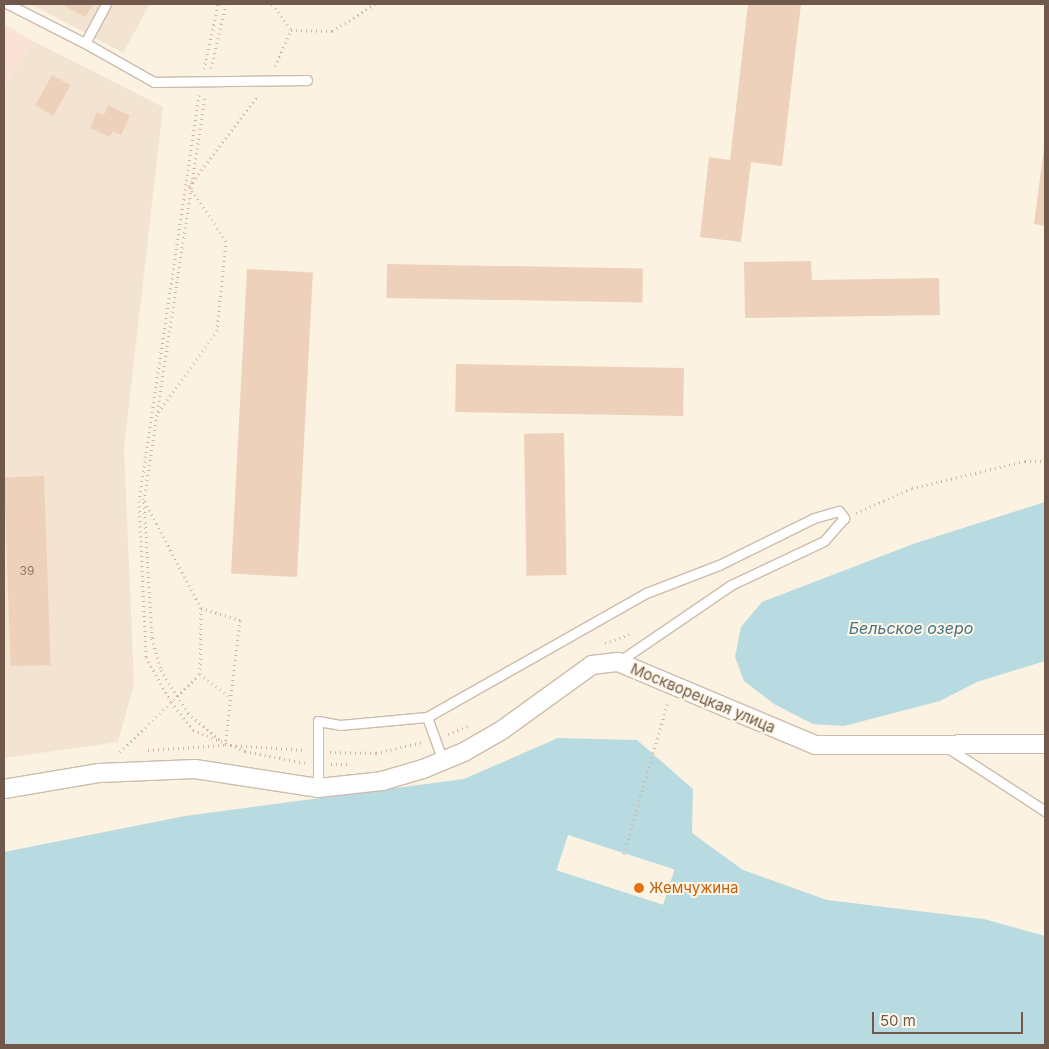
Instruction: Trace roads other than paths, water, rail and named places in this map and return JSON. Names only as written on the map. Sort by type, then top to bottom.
[{"type":"street","name":"Москворецкая улица","points":[[4,789],[100,772],[195,769],[318,788],[382,781],[443,761],[502,730],[592,665],[618,662],[815,745],[946,746],[1045,744]]},
{"type":"lane","points":[[8,4],[85,43],[154,82],[204,83],[307,80]]},
{"type":"lane","points":[[85,43],[106,4]]},
{"type":"lane","points":[[318,788],[318,721],[340,725],[427,717],[646,593],[719,565],[814,518],[839,511],[844,518],[824,541],[731,585],[618,662]]},
{"type":"lane","points":[[427,717],[443,761]]},
{"type":"lane","points":[[946,746],[1045,811]]},
{"type":"water","name":"Бельское озеро","points":[[1045,502],[1045,661],[977,682],[940,701],[844,726],[813,724],[774,704],[744,681],[735,657],[741,627],[762,602],[913,544]]},
{"type":"water","points":[[558,738],[637,740],[693,789],[692,833],[743,870],[827,900],[984,919],[1045,936],[1045,1045],[4,1045],[4,852],[185,816],[464,779]]},
{"type":"place","name":"Жемчужина","points":[[639,888]]}]
